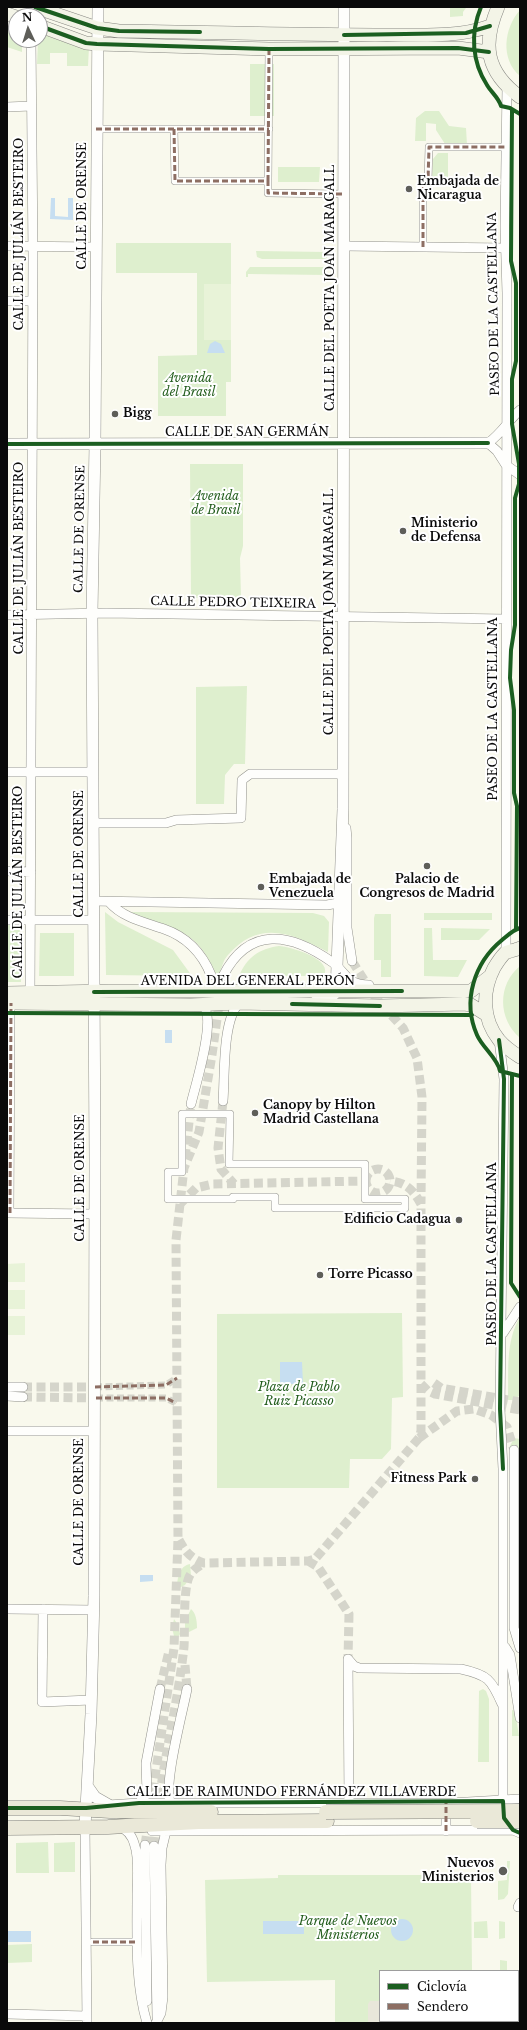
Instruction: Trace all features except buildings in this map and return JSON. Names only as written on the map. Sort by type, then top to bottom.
[{"type":"main road","points":[[35,7],[97,28],[119,31],[344,35],[466,33],[490,26]]},
{"type":"main road","points":[[498,7],[490,26],[489,52],[495,70],[507,87],[520,97]]},
{"type":"main road","points":[[48,29],[76,40],[97,44],[344,50],[465,48],[489,52]]},
{"type":"main road","points":[[520,948],[506,953],[498,962],[489,977],[486,990],[487,1015],[492,1028],[499,1040],[509,1050],[520,1057]]},
{"type":"main road","name":"AVENIDA DEL GENERAL PERÓN","points":[[8,1000],[30,998],[94,998],[336,992],[471,991],[489,977]]},
{"type":"main road","name":"AVENIDA DEL GENERAL PERÓN","points":[[94,998],[202,1005],[239,1003],[464,1004],[470,1005],[487,1015]]},
{"type":"main road","name":"CALLE DE RAIMUNDO FERNÁNDEZ VILLAVERDE","points":[[7,1808],[86,1808],[110,1811],[326,1817],[518,1828]]},
{"type":"main road","name":"CALLE DE RAIMUNDO FERNÁNDEZ VILLAVERDE","points":[[7,1828],[108,1827],[179,1822],[520,1811]]},
{"type":"street","name":"CALLE DE ORENSE","points":[[85,1827],[88,1787],[93,1610],[94,998],[92,613],[95,444],[98,7]]},
{"type":"street","name":"CALLE DEL POETA JOAN MARAGALL","points":[[336,992],[343,774],[344,7]]},
{"type":"street","name":"CALLE DE JULIÁN BESTEIRO","points":[[30,998],[33,300],[31,48]]},
{"type":"street","points":[[269,49],[268,193],[344,194]]},
{"type":"street","name":"PASEO DE LA CASTELLANA","points":[[506,953],[507,293],[505,248],[505,146],[507,87]]},
{"type":"street","points":[[7,107],[31,106]]},
{"type":"street","points":[[96,129],[268,129]]},
{"type":"street","points":[[174,129],[175,181],[268,181]]},
{"type":"street","points":[[423,247],[423,188],[428,181],[428,147],[505,146]]},
{"type":"street","points":[[7,246],[96,247]]},
{"type":"street","points":[[344,246],[505,248]]},
{"type":"street","points":[[7,301],[33,300]]},
{"type":"street","points":[[520,410],[512,417],[507,426],[497,437],[488,444],[497,451],[506,465],[520,475]]},
{"type":"street","name":"CALLE DE SAN GERMÁN","points":[[7,444],[488,444]]},
{"type":"street","name":"CALLE PEDRO TEIXEIRA","points":[[7,615],[92,613],[506,619]]},
{"type":"street","points":[[7,772],[92,772]]},
{"type":"street","points":[[93,823],[166,823],[176,820],[241,818],[242,780],[250,774],[343,774]]},
{"type":"street","name":"CALLE DEL POETA JOAN MARAGALL","points":[[342,809],[347,838],[348,938],[352,961]]},
{"type":"street","points":[[7,871],[30,872]]},
{"type":"street","points":[[93,901],[326,905],[338,903]]},
{"type":"street","name":"AVENIDA DEL GENERAL PERÓN","points":[[109,902],[121,912],[132,918],[167,930],[186,940],[202,956],[211,975]]},
{"type":"street","points":[[7,920],[93,920]]},
{"type":"street","name":"AVENIDA DEL GENERAL PERÓN","points":[[223,976],[232,960],[245,947],[259,941],[277,938],[302,945],[337,966],[348,980],[356,984],[402,991]]},
{"type":"street","points":[[292,1004],[328,1000],[336,992]]},
{"type":"street","points":[[8,1000],[8,1213],[94,1214]]},
{"type":"street","points":[[223,1101],[228,1029],[231,1014],[239,1003]]},
{"type":"street","points":[[191,1104],[207,1035],[207,1011],[202,1005]]},
{"type":"street","name":"PASEO DE LA CASTELLANA","points":[[499,1040],[504,1079],[503,1333],[500,1409],[503,1469],[503,1801],[504,1818],[518,1828]]},
{"type":"street","points":[[182,1114],[230,1114],[229,1164],[365,1164],[365,1199],[405,1199],[405,1208],[275,1208],[275,1197],[233,1197],[233,1200],[168,1199],[168,1172],[182,1172],[182,1114]]},
{"type":"street","name":"PASEO DE LA CASTELLANA","points":[[503,1333],[520,1307]]},
{"type":"street","points":[[7,1386],[23,1387]]},
{"type":"street","points":[[7,1396],[23,1397]]},
{"type":"street","points":[[7,1431],[93,1432]]},
{"type":"street","points":[[514,1450],[514,1628],[520,1648]]},
{"type":"street","points":[[43,1609],[42,1702],[91,1700]]},
{"type":"street","points":[[7,1610],[93,1610]]},
{"type":"street","name":"PASEO DE LA CASTELLANA","points":[[504,1645],[510,1655],[520,1718]]},
{"type":"street","name":"PASEO DE LA CASTELLANA","points":[[349,1803],[348,1659],[354,1666],[359,1668],[386,1670],[461,1670],[474,1672],[493,1683],[504,1707]]},
{"type":"street","name":"PASEO DE LA CASTELLANA","points":[[348,1687],[354,1676],[357,1674],[386,1670]]},
{"type":"street","points":[[139,1803],[147,1793],[146,1763],[160,1689]]},
{"type":"street","points":[[171,1804],[168,1796],[170,1769],[187,1689]]},
{"type":"street","name":"CALLE DE RAIMUNDO FERNÁNDEZ VILLAVERDE","points":[[88,1787],[95,1797],[109,1805]]},
{"type":"street","name":"CALLE DE RAIMUNDO FERNÁNDEZ VILLAVERDE","points":[[86,1808],[139,1803],[349,1803],[520,1800]]},
{"type":"street","points":[[446,1802],[446,1831]]},
{"type":"street","points":[[7,2014],[87,2019],[85,1827]]},
{"type":"street","name":"CALLE DE RAIMUNDO FERNÁNDEZ VILLAVERDE","points":[[108,1827],[124,1830],[166,1831],[446,1831],[518,1828]]},
{"type":"street","points":[[124,1830],[129,1833],[133,1840],[137,1857],[137,1942],[140,1989],[147,2023]]},
{"type":"street","points":[[157,2022],[161,2013],[163,1998],[162,1848],[166,1831]]},
{"type":"street","points":[[147,2023],[149,1846],[157,2022]]},
{"type":"street","points":[[93,1942],[137,1942]]},
{"type":"green space","points":[[450,7],[466,8],[463,12],[463,16],[450,17]]},
{"type":"green space","points":[[520,10],[520,76],[509,61],[506,43],[510,26]]},
{"type":"green space","points":[[7,32],[8,47],[7,47]]},
{"type":"green space","points":[[48,35],[89,47],[88,66],[67,66],[67,53],[50,53],[50,64],[37,64],[38,48],[48,48]]},
{"type":"green space","points":[[10,48],[22,48],[22,52]]},
{"type":"green space","points":[[250,64],[274,64],[274,116],[250,116]]},
{"type":"green space","points":[[425,111],[439,111],[449,126],[466,128],[467,145],[445,144],[436,130],[436,124],[426,123],[426,141],[415,141],[416,118]]},
{"type":"green space","points":[[438,153],[448,153],[448,181],[432,180],[433,159]]},
{"type":"green space","points":[[278,167],[320,167],[319,182],[278,182]]},
{"type":"green space","name":"Avenida del Brasil","points":[[116,243],[231,243],[231,382],[226,382],[226,416],[158,416],[158,356],[197,355],[197,273],[116,273]]},
{"type":"green space","points":[[256,251],[327,252],[327,259],[262,259],[257,257]]},
{"type":"green space","points":[[250,267],[326,267],[326,275],[248,274],[248,277],[246,277],[246,272]]},
{"type":"green space","points":[[204,284],[231,284],[231,340],[204,340]]},
{"type":"green space","name":"Avenida de Brasil","points":[[190,464],[243,464],[243,546],[240,558],[241,598],[191,598]]},
{"type":"green space","points":[[247,686],[245,764],[234,764],[225,775],[224,804],[196,804],[196,687]]},
{"type":"green space","points":[[105,912],[118,922],[173,950],[192,976],[106,975]]},
{"type":"green space","points":[[131,912],[313,913],[324,916],[329,922],[328,952],[302,939],[289,935],[264,933],[252,937],[240,944],[226,957],[217,976],[201,948],[192,939],[172,927]]},
{"type":"green space","points":[[424,913],[492,913],[492,920],[424,920]]},
{"type":"green space","points":[[375,914],[391,914],[391,977],[381,977],[381,960],[374,960]]},
{"type":"green space","points":[[7,923],[20,923],[21,982],[7,982]]},
{"type":"green space","points":[[424,928],[432,928],[433,960],[467,960],[458,977],[424,976]]},
{"type":"green space","points":[[441,928],[490,929],[479,940],[441,940]]},
{"type":"green space","points":[[40,933],[74,933],[74,976],[39,976]]},
{"type":"green space","points":[[279,946],[300,951],[315,958],[325,968],[325,973],[320,976],[239,976],[242,969],[254,955],[265,949]]},
{"type":"green space","points":[[520,966],[520,1038],[507,1021],[503,1002],[507,983],[512,974]]},
{"type":"green space","points":[[25,1263],[25,1282],[7,1282],[7,1264]]},
{"type":"green space","points":[[7,1290],[25,1290],[25,1309],[7,1309]]},
{"type":"green space","name":"Plaza de Pablo Ruiz Picasso","points":[[402,1313],[403,1397],[392,1398],[391,1449],[382,1459],[350,1459],[349,1488],[217,1488],[217,1314]]},
{"type":"green space","points":[[7,1316],[25,1316],[25,1335],[7,1335]]},
{"type":"green space","points":[[520,1317],[520,1395],[514,1400],[508,1400],[508,1368],[510,1347],[515,1327]]},
{"type":"green space","points":[[514,1438],[520,1439],[520,1494],[518,1494],[518,1448],[509,1448]]},
{"type":"green space","points":[[190,1564],[191,1576],[185,1585],[177,1589],[177,1581],[181,1570],[186,1565]]},
{"type":"green space","points":[[191,1609],[196,1617],[197,1628],[189,1632],[185,1628],[185,1621]]},
{"type":"green space","points":[[174,1619],[178,1625],[180,1634],[178,1637],[174,1636],[172,1628]]},
{"type":"green space","points":[[483,1689],[486,1691],[489,1699],[489,1762],[478,1762],[479,1691]]},
{"type":"green space","points":[[512,1710],[515,1711],[519,1736],[512,1736]]},
{"type":"green space","points":[[48,1842],[49,1873],[16,1873],[16,1843]]},
{"type":"green space","points":[[75,1842],[75,1872],[54,1872],[54,1843]]},
{"type":"green space","points":[[507,1861],[510,1861],[508,1894],[504,1899],[498,1900],[498,1881],[507,1880]]},
{"type":"green space","name":"Parque de Nuevos Ministerios","points":[[278,1875],[471,1875],[472,1970],[379,1970],[379,2022],[475,2023],[335,2023],[335,1980],[207,1982],[205,1880],[278,1878]]},
{"type":"green space","points":[[487,1921],[488,1938],[474,1938],[474,1922]]},
{"type":"green space","points":[[499,1921],[505,1922],[505,1938],[499,1939]]},
{"type":"green space","points":[[32,1944],[32,1962],[7,1963],[7,1945]]},
{"type":"green space","points":[[500,1960],[507,1961],[507,1970],[500,1970]]},
{"type":"shaded area","points":[[370,2001],[379,2001],[379,2022],[388,2023],[368,2023],[368,2004]]},
{"type":"water","points":[[51,198],[55,198],[55,216],[68,217],[68,198],[73,198],[73,220],[50,219]]},
{"type":"water","points":[[215,341],[221,344],[225,353],[207,353],[210,344]]},
{"type":"water","points":[[165,1030],[172,1030],[172,1043],[165,1043]]},
{"type":"water","points":[[280,1362],[302,1362],[303,1384],[280,1384]]},
{"type":"water","points":[[140,1575],[153,1575],[153,1581],[140,1582]]},
{"type":"water","points":[[398,1919],[406,1919],[413,1926],[413,1934],[406,1941],[398,1941],[391,1934],[391,1926]]},
{"type":"water","points":[[263,1921],[304,1921],[304,1934],[263,1934]]},
{"type":"water","points":[[7,1931],[31,1931],[31,1942],[7,1942]]},
{"type":"tunnel","points":[[352,961],[375,997],[403,1028],[417,1058],[422,1097],[421,1203]]},
{"type":"tunnel","points":[[145,1845],[174,1648],[178,1539],[176,1240],[184,1168],[199,1132],[223,976]]},
{"type":"tunnel","points":[[223,1101],[218,1148],[221,1169],[234,1184]]},
{"type":"tunnel","points":[[185,1158],[191,1104]]},
{"type":"tunnel","points":[[378,1169],[383,1170],[389,1176],[390,1181],[389,1186],[383,1192],[378,1193],[373,1192],[367,1186],[366,1181],[367,1176],[373,1170],[378,1169]]},
{"type":"tunnel","points":[[180,1204],[196,1188],[213,1184],[366,1181]]},
{"type":"tunnel","points":[[179,1540],[189,1554],[195,1559],[204,1563],[308,1561],[315,1559],[419,1438],[421,1431],[421,1204],[412,1191],[405,1185],[390,1181]]},
{"type":"tunnel","points":[[95,1387],[166,1385],[177,1378]]},
{"type":"tunnel","points":[[434,1383],[441,1388],[520,1402]]},
{"type":"tunnel","points":[[421,1384],[428,1391],[435,1394],[520,1410]]},
{"type":"tunnel","points":[[23,1387],[95,1387]]},
{"type":"tunnel","points":[[23,1397],[96,1398]]},
{"type":"tunnel","points":[[96,1398],[166,1398],[176,1403]]},
{"type":"tunnel","points":[[419,1438],[457,1411],[474,1409],[491,1415],[507,1427],[514,1450]]},
{"type":"tunnel","points":[[308,1561],[318,1567],[349,1614],[348,1659]]},
{"type":"tunnel","points":[[158,1810],[184,1647],[187,1583],[192,1572],[204,1563]]},
{"type":"tunnel","points":[[160,1689],[169,1651]]},
{"type":"tunnel","points":[[185,1665],[187,1689]]},
{"type":"tunnel","points":[[154,1846],[156,1825]]},
{"type":"marked path","points":[[268,181],[269,49]]},
{"type":"marked path","points":[[96,129],[269,129]]},
{"type":"marked path","points":[[174,129],[175,181],[268,181],[268,193],[344,194]]},
{"type":"marked path","points":[[423,247],[423,188],[428,181],[429,147],[505,147]]},
{"type":"marked path","points":[[10,1213],[11,1003]]},
{"type":"marked path","points":[[95,1387],[166,1385],[177,1378]]},
{"type":"marked path","points":[[96,1398],[166,1398],[176,1403]]},
{"type":"marked path","points":[[446,1802],[446,1831]]},
{"type":"marked path","points":[[93,1942],[137,1942]]},
{"type":"cycle path","points":[[35,7],[97,28],[119,31],[200,32]]},
{"type":"cycle path","points":[[481,7],[477,17],[474,37],[474,47],[478,67],[487,85],[499,100],[501,106],[510,108],[520,114]]},
{"type":"cycle path","points":[[344,35],[466,33],[490,26]]},
{"type":"cycle path","points":[[48,29],[86,43],[97,44],[269,49],[458,48],[489,52]]},
{"type":"cycle path","points":[[512,110],[511,261],[516,283],[516,361],[512,379],[512,424],[519,464],[519,484],[515,498],[515,625],[511,650],[510,678],[514,710],[514,793],[517,806],[516,929]]},
{"type":"cycle path","points":[[7,444],[488,443]]},
{"type":"cycle path","points":[[520,928],[513,931],[502,940],[492,949],[484,960],[473,983],[471,996],[473,1022],[479,1040],[499,1066],[500,1071],[520,1076]]},
{"type":"cycle path","points":[[94,992],[402,991]]},
{"type":"cycle path","points":[[292,1004],[380,1006]]},
{"type":"cycle path","points":[[7,1013],[472,1015]]},
{"type":"cycle path","points":[[499,1040],[504,1079],[500,1409],[503,1469]]},
{"type":"cycle path","points":[[512,1074],[511,1283],[520,1297]]},
{"type":"cycle path","points":[[7,1808],[86,1808],[139,1803],[503,1801],[504,1818],[513,1830],[520,1833]]},
{"type":"place","name":"Embajada de Nicaragua","points":[[409,189]]},
{"type":"place","name":"Bigg","points":[[115,414]]},
{"type":"place","name":"Ministerio de Defensa","points":[[403,531]]},
{"type":"place","name":"Palacio de Congresos de Madrid","points":[[427,866]]},
{"type":"place","name":"Embajada de Venezuela","points":[[261,887]]},
{"type":"place","name":"Canopy by Hilton Madrid Castellana","points":[[255,1113]]},
{"type":"place","name":"Edificio Cadagua","points":[[459,1220]]},
{"type":"place","name":"Torre Picasso","points":[[320,1275]]},
{"type":"place","name":"Fitness Park","points":[[475,1479]]},
{"type":"place","name":"Nuevos Ministerios","points":[[503,1871]]}]
